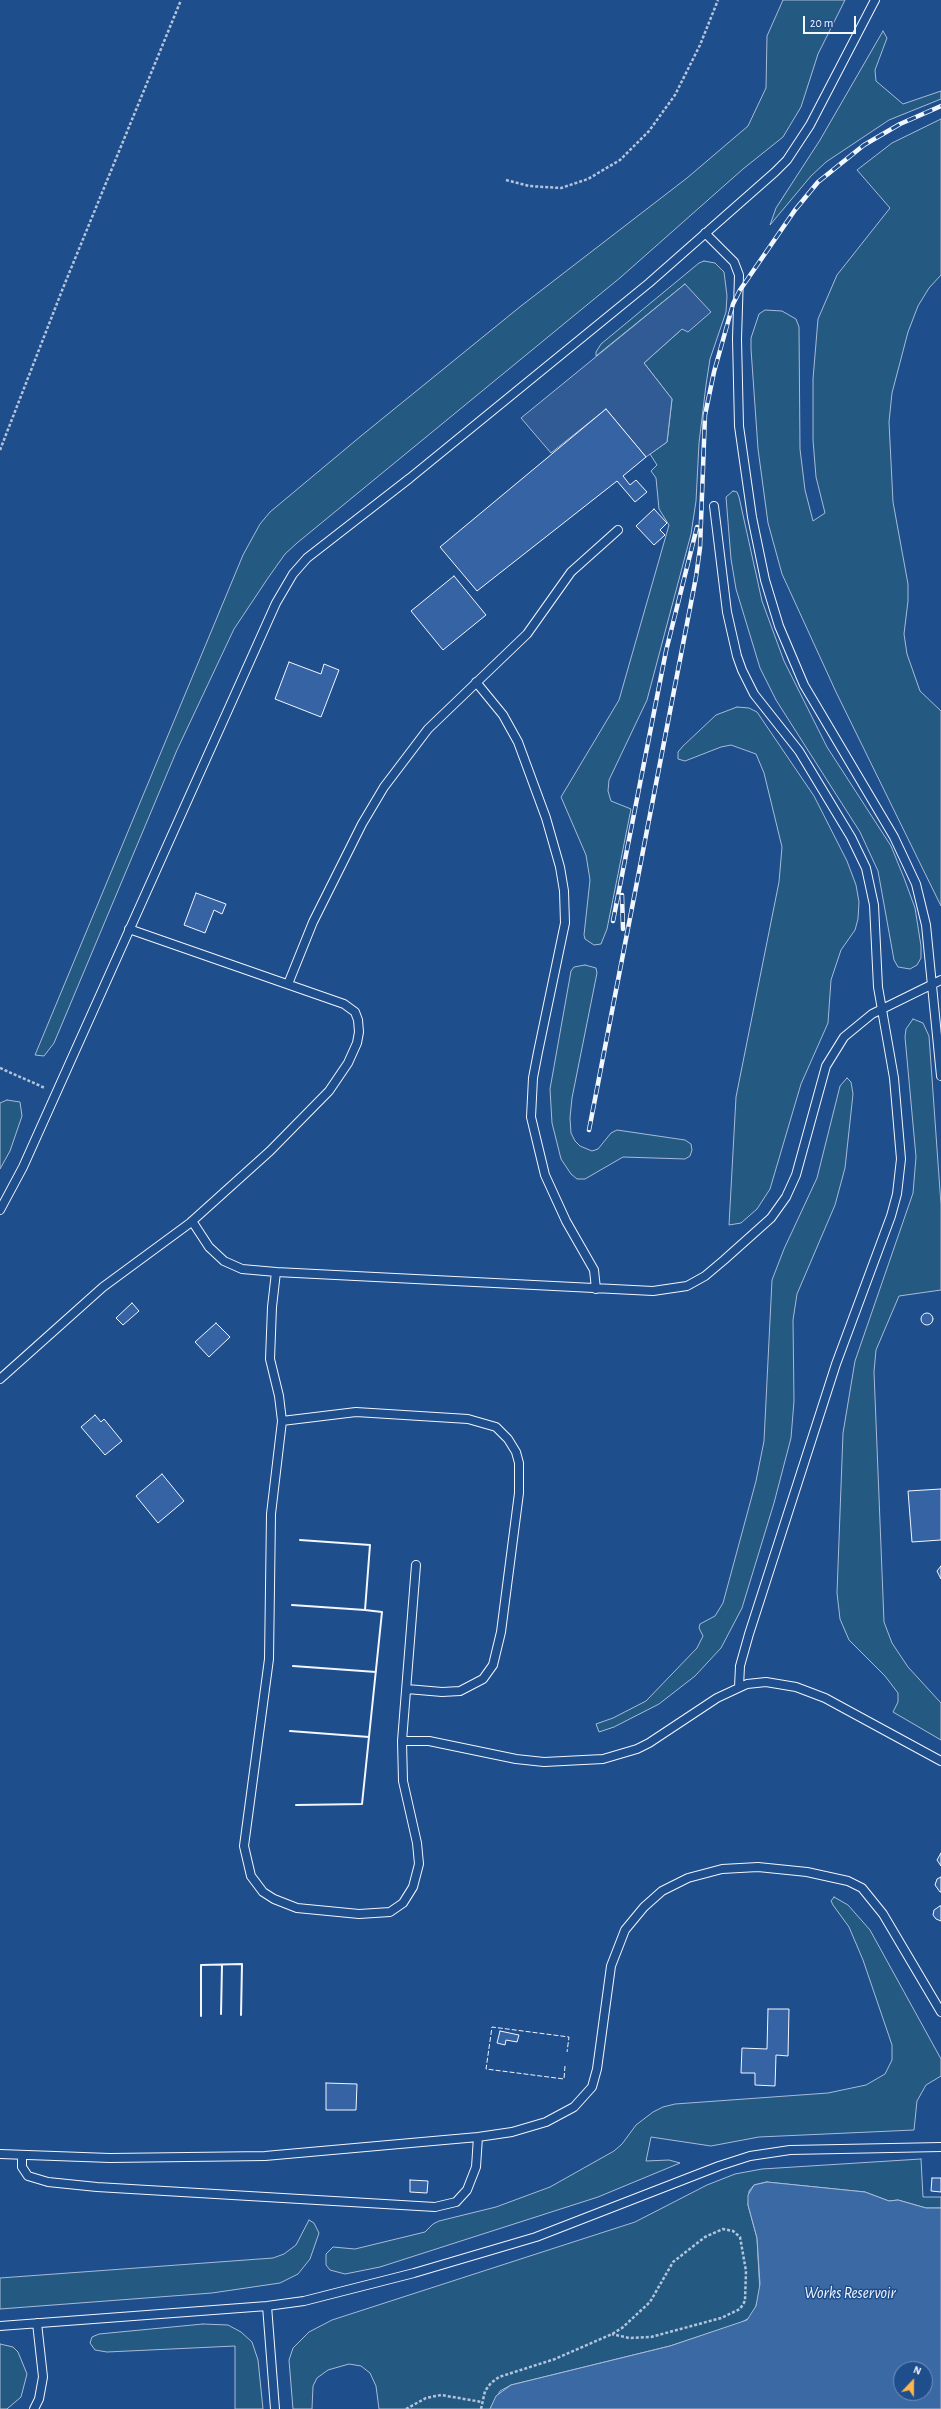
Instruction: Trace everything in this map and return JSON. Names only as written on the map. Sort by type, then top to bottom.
[{"type":"lane","points":[[0,1210],[20,1174],[276,603],[293,574],[307,558],[428,463],[643,288],[787,160],[810,125],[875,0]]},
{"type":"lane","points":[[705,233],[730,258],[738,271],[740,290],[737,339],[739,426],[752,517],[772,603],[784,640],[804,685],[894,837],[916,884],[924,910],[933,984],[941,1076]]},
{"type":"lane","points":[[714,506],[727,612],[737,656],[742,670],[754,694],[799,751],[851,836],[866,868],[874,905],[878,987],[898,1116],[901,1159],[897,1194],[884,1234],[836,1364],[749,1634],[740,1666],[739,1687]]},
{"type":"lane","points":[[288,984],[313,922],[362,824],[384,787],[428,729],[527,634],[571,572],[618,530]]},
{"type":"lane","points":[[476,682],[503,715],[518,742],[541,802],[560,867],[565,897],[566,923],[533,1078],[531,1117],[545,1175],[566,1220],[594,1270],[596,1289]]},
{"type":"lane","points":[[0,1379],[103,1287],[192,1221],[307,1116],[340,1076],[354,1052],[360,1024],[355,1012],[344,1004],[129,929]]},
{"type":"lane","points":[[192,1221],[209,1247],[224,1261],[242,1269],[596,1289],[653,1291],[688,1286],[715,1268],[771,1218],[792,1186],[829,1058],[844,1037],[882,1008],[941,980]]},
{"type":"lane","points":[[276,1272],[272,1308],[270,1359],[279,1396],[282,1421],[271,1514],[269,1659],[244,1846],[251,1876],[263,1892],[280,1902],[298,1908],[359,1914],[390,1912],[403,1903],[413,1887],[419,1864],[417,1843],[405,1792],[402,1741],[416,1565]]},
{"type":"lane","points":[[282,1421],[356,1412],[468,1419],[496,1427],[508,1439],[516,1452],[519,1471],[519,1493],[501,1632],[493,1665],[483,1679],[460,1691],[446,1692],[407,1689]]},
{"type":"lane","points":[[402,1741],[429,1741],[516,1759],[544,1762],[603,1760],[637,1749],[649,1743],[717,1698],[739,1687],[766,1682],[810,1692],[840,1705],[941,1761]]},
{"type":"lane","points":[[0,2154],[118,2158],[236,2158],[478,2137],[512,2132],[546,2122],[565,2113],[587,2095],[597,2070],[611,1966],[625,1930],[652,1898],[674,1884],[703,1873],[722,1869],[758,1867],[823,1875],[854,1884],[869,1896],[883,1914],[941,2012]]},
{"type":"lane","points":[[22,2155],[22,2167],[28,2176],[55,2183],[435,2207],[456,2202],[467,2190],[476,2167],[478,2137]]},
{"type":"lane","points":[[0,2326],[267,2306],[332,2294],[536,2237],[712,2168],[750,2156],[790,2150],[941,2147]]},
{"type":"lane","points":[[267,2306],[275,2409]]},
{"type":"lane","points":[[34,2409],[39,2399],[43,2377],[37,2323]]},
{"type":"path","points":[[0,450],[63,288],[181,0]]},
{"type":"path","points":[[506,180],[529,186],[561,188],[588,179],[620,160],[649,131],[675,96],[700,45],[718,0]]},
{"type":"path","points":[[0,1068],[56,1093]]},
{"type":"path","points":[[481,2409],[488,2386],[499,2377],[546,2363],[612,2334],[645,2308],[673,2262],[682,2253],[718,2230],[728,2229],[740,2237],[746,2271],[745,2301],[740,2309],[721,2318],[651,2337],[628,2338],[612,2334]]},
{"type":"path","points":[[406,2409],[426,2398],[440,2395],[482,2402]]},
{"type":"shaded area","points":[[783,0],[845,0],[818,54],[801,107],[783,137],[743,169],[621,277],[285,554],[234,629],[177,750],[54,1043],[44,1056],[35,1055],[243,555],[260,524],[270,512],[361,436],[521,306],[687,178],[748,126],[766,88],[767,36]]},
{"type":"shaded area","points":[[883,31],[887,38],[875,70],[876,81],[903,104],[941,91],[941,99],[889,120],[826,162],[811,176],[770,225],[776,208],[820,140]]},
{"type":"shaded area","points":[[941,119],[941,275],[929,288],[918,306],[908,332],[892,393],[889,422],[893,502],[908,584],[908,601],[904,634],[907,654],[920,691],[941,711],[941,906],[836,692],[782,574],[768,523],[758,449],[751,338],[759,314],[765,310],[782,311],[796,319],[799,327],[800,449],[805,490],[813,521],[825,513],[816,477],[813,440],[813,379],[818,319],[837,275],[890,208],[857,170],[892,143]]},
{"type":"shaded area","points":[[704,261],[715,263],[724,272],[727,296],[726,312],[710,359],[706,385],[699,443],[696,501],[691,534],[647,700],[609,780],[608,791],[611,801],[631,809],[607,929],[601,944],[594,945],[585,939],[584,935],[590,880],[586,855],[561,797],[619,700],[669,525],[659,509],[656,478],[651,471],[657,465],[650,454],[667,442],[672,399],[644,363],[682,329],[685,284],[596,356],[596,352],[601,344],[699,263]]},
{"type":"shaded area","points":[[685,284],[711,312],[688,332],[682,329],[644,363],[672,399],[667,442],[646,457],[606,409],[551,453],[521,418]]},
{"type":"shaded area","points":[[733,491],[737,492],[739,497],[762,601],[784,661],[827,747],[891,846],[904,878],[915,908],[921,946],[921,958],[917,965],[910,969],[898,967],[894,960],[878,871],[860,832],[776,700],[760,668],[736,589],[731,559],[726,497]]},
{"type":"shaded area","points":[[737,707],[749,708],[757,712],[814,796],[847,861],[856,885],[859,902],[858,919],[855,930],[841,950],[831,980],[828,1023],[801,1084],[770,1189],[757,1209],[741,1223],[729,1225],[736,1097],[779,882],[782,847],[764,773],[756,754],[731,745],[721,747],[685,761],[678,759],[678,752],[716,715]]},
{"type":"shaded area","points":[[585,965],[596,968],[597,973],[572,1098],[570,1118],[571,1133],[575,1141],[580,1146],[592,1151],[598,1149],[611,1133],[617,1130],[685,1140],[691,1144],[692,1150],[690,1156],[685,1159],[623,1157],[585,1179],[577,1179],[571,1174],[561,1159],[552,1123],[550,1089],[571,971],[574,967]]},
{"type":"shaded area","points":[[913,1019],[923,1023],[929,1036],[941,1205],[941,1290],[899,1296],[876,1350],[874,1372],[884,1622],[892,1643],[908,1667],[941,1703],[941,1740],[893,1712],[898,1702],[898,1693],[885,1676],[849,1640],[840,1619],[837,1593],[843,1433],[855,1361],[913,1193],[916,1157],[905,1037],[906,1029]]},
{"type":"shaded area","points":[[847,1078],[851,1082],[853,1094],[845,1168],[835,1205],[797,1294],[793,1320],[794,1401],[791,1438],[774,1503],[742,1608],[721,1648],[695,1676],[659,1704],[614,1727],[599,1732],[596,1724],[613,1718],[646,1701],[697,1648],[703,1636],[699,1628],[700,1624],[715,1616],[723,1603],[756,1481],[764,1441],[772,1280],[784,1249],[817,1178],[840,1086]]},
{"type":"shaded area","points":[[7,1100],[20,1102],[22,1116],[10,1151],[0,1169],[0,1103]]},
{"type":"shaded area","points":[[834,1897],[848,1905],[870,1930],[941,2059],[941,2076],[926,2085],[917,2101],[914,2130],[759,2137],[711,2146],[651,2137],[646,2161],[669,2160],[680,2163],[598,2197],[380,2267],[345,2274],[330,2270],[326,2265],[326,2254],[333,2247],[355,2249],[425,2232],[433,2224],[439,2221],[496,2207],[550,2187],[614,2151],[622,2144],[636,2125],[653,2112],[663,2107],[675,2104],[828,2093],[866,2085],[885,2074],[892,2060],[892,2045],[863,1960],[849,1927],[831,1901]]},
{"type":"shaded area","points":[[921,2159],[923,2197],[941,2197],[941,2208],[926,2208],[898,2200],[889,2201],[865,2192],[766,2182],[754,2185],[749,2191],[748,2205],[757,2238],[760,2293],[751,2317],[740,2323],[670,2346],[511,2385],[500,2391],[490,2409],[379,2409],[376,2386],[370,2373],[361,2366],[349,2364],[328,2370],[317,2378],[313,2386],[312,2409],[293,2409],[289,2360],[293,2348],[309,2332],[332,2320],[635,2222],[707,2185],[735,2174],[762,2169]]},
{"type":"shaded area","points":[[309,2220],[314,2223],[319,2233],[310,2259],[298,2274],[280,2283],[212,2293],[0,2309],[0,2278],[273,2258],[284,2254],[296,2245]]},
{"type":"shaded area","points":[[203,2324],[228,2325],[241,2332],[252,2342],[258,2360],[263,2409],[235,2409],[235,2346],[107,2352],[95,2350],[90,2343],[92,2337],[99,2334]]},
{"type":"shaded area","points":[[0,2344],[13,2347],[18,2352],[27,2374],[21,2397],[7,2409],[0,2409]]},
{"type":"water","name":"Works Reservoir","points":[[767,2182],[865,2192],[889,2201],[898,2200],[926,2208],[941,2208],[941,2409],[490,2409],[496,2396],[511,2385],[670,2346],[747,2320],[756,2306],[760,2284],[757,2238],[748,2205],[748,2195],[754,2185]]},
{"type":"building","points":[[606,409],[646,457],[623,476],[630,485],[636,480],[647,492],[635,502],[617,481],[477,591],[440,547]]},
{"type":"building","points":[[654,509],[667,523],[660,530],[665,535],[654,545],[636,526]]},
{"type":"building","points":[[454,576],[486,615],[443,650],[411,611]]},
{"type":"building","points":[[289,662],[321,674],[324,664],[339,670],[321,717],[275,699]]},
{"type":"building","points":[[196,893],[226,904],[222,914],[214,910],[205,933],[184,925]]},
{"type":"building","points":[[132,1303],[139,1311],[123,1325],[116,1318]]},
{"type":"building","points":[[925,1313],[929,1313],[933,1319],[929,1325],[925,1325],[921,1321],[921,1317]]},
{"type":"building","points":[[216,1323],[230,1337],[209,1357],[195,1342]]},
{"type":"building","points":[[95,1415],[101,1422],[104,1419],[122,1441],[105,1455],[81,1427]]},
{"type":"building","points":[[162,1474],[184,1501],[158,1523],[136,1496]]},
{"type":"building","points":[[941,1489],[941,1540],[912,1542],[908,1491]]},
{"type":"building","points":[[941,1566],[941,1579],[937,1571]]},
{"type":"building","points":[[941,1853],[941,1866],[937,1860]]},
{"type":"building","points":[[941,1877],[940,1892],[935,1885],[937,1879]]},
{"type":"building","points":[[940,1906],[941,1921],[936,1919],[933,1915],[934,1910]]},
{"type":"building","points":[[768,2009],[789,2009],[788,2056],[776,2055],[775,2086],[755,2085],[755,2073],[741,2073],[742,2048],[767,2049]]},
{"type":"building","points":[[500,2031],[519,2035],[517,2042],[506,2040],[505,2045],[497,2043]]},
{"type":"building","points":[[326,2083],[357,2084],[356,2110],[326,2110]]},
{"type":"building","points":[[932,2178],[941,2178],[941,2192],[931,2191]]},
{"type":"building","points":[[410,2180],[428,2181],[427,2193],[410,2192]]},
{"type":"railway","points":[[589,1130],[696,577],[700,548],[705,415],[714,372],[733,304],[740,290],[795,210],[818,182],[864,145],[900,124],[941,106]]},
{"type":"railway","points":[[613,921],[666,651],[697,527]]},
{"type":"railway","points":[[622,895],[623,929]]},
{"type":"fence","points":[[565,2066],[564,2079],[486,2069],[492,2027],[569,2037],[567,2052]]},
{"type":"wall","points":[[292,1605],[365,1610],[370,1545],[300,1540]]},
{"type":"wall","points":[[296,1805],[362,1804],[382,1612],[365,1610]]},
{"type":"wall","points":[[293,1666],[376,1672]]},
{"type":"wall","points":[[290,1731],[369,1737]]},
{"type":"wall","points":[[201,2016],[201,1965],[242,1964],[241,2015]]},
{"type":"wall","points":[[221,2014],[222,1965]]}]
